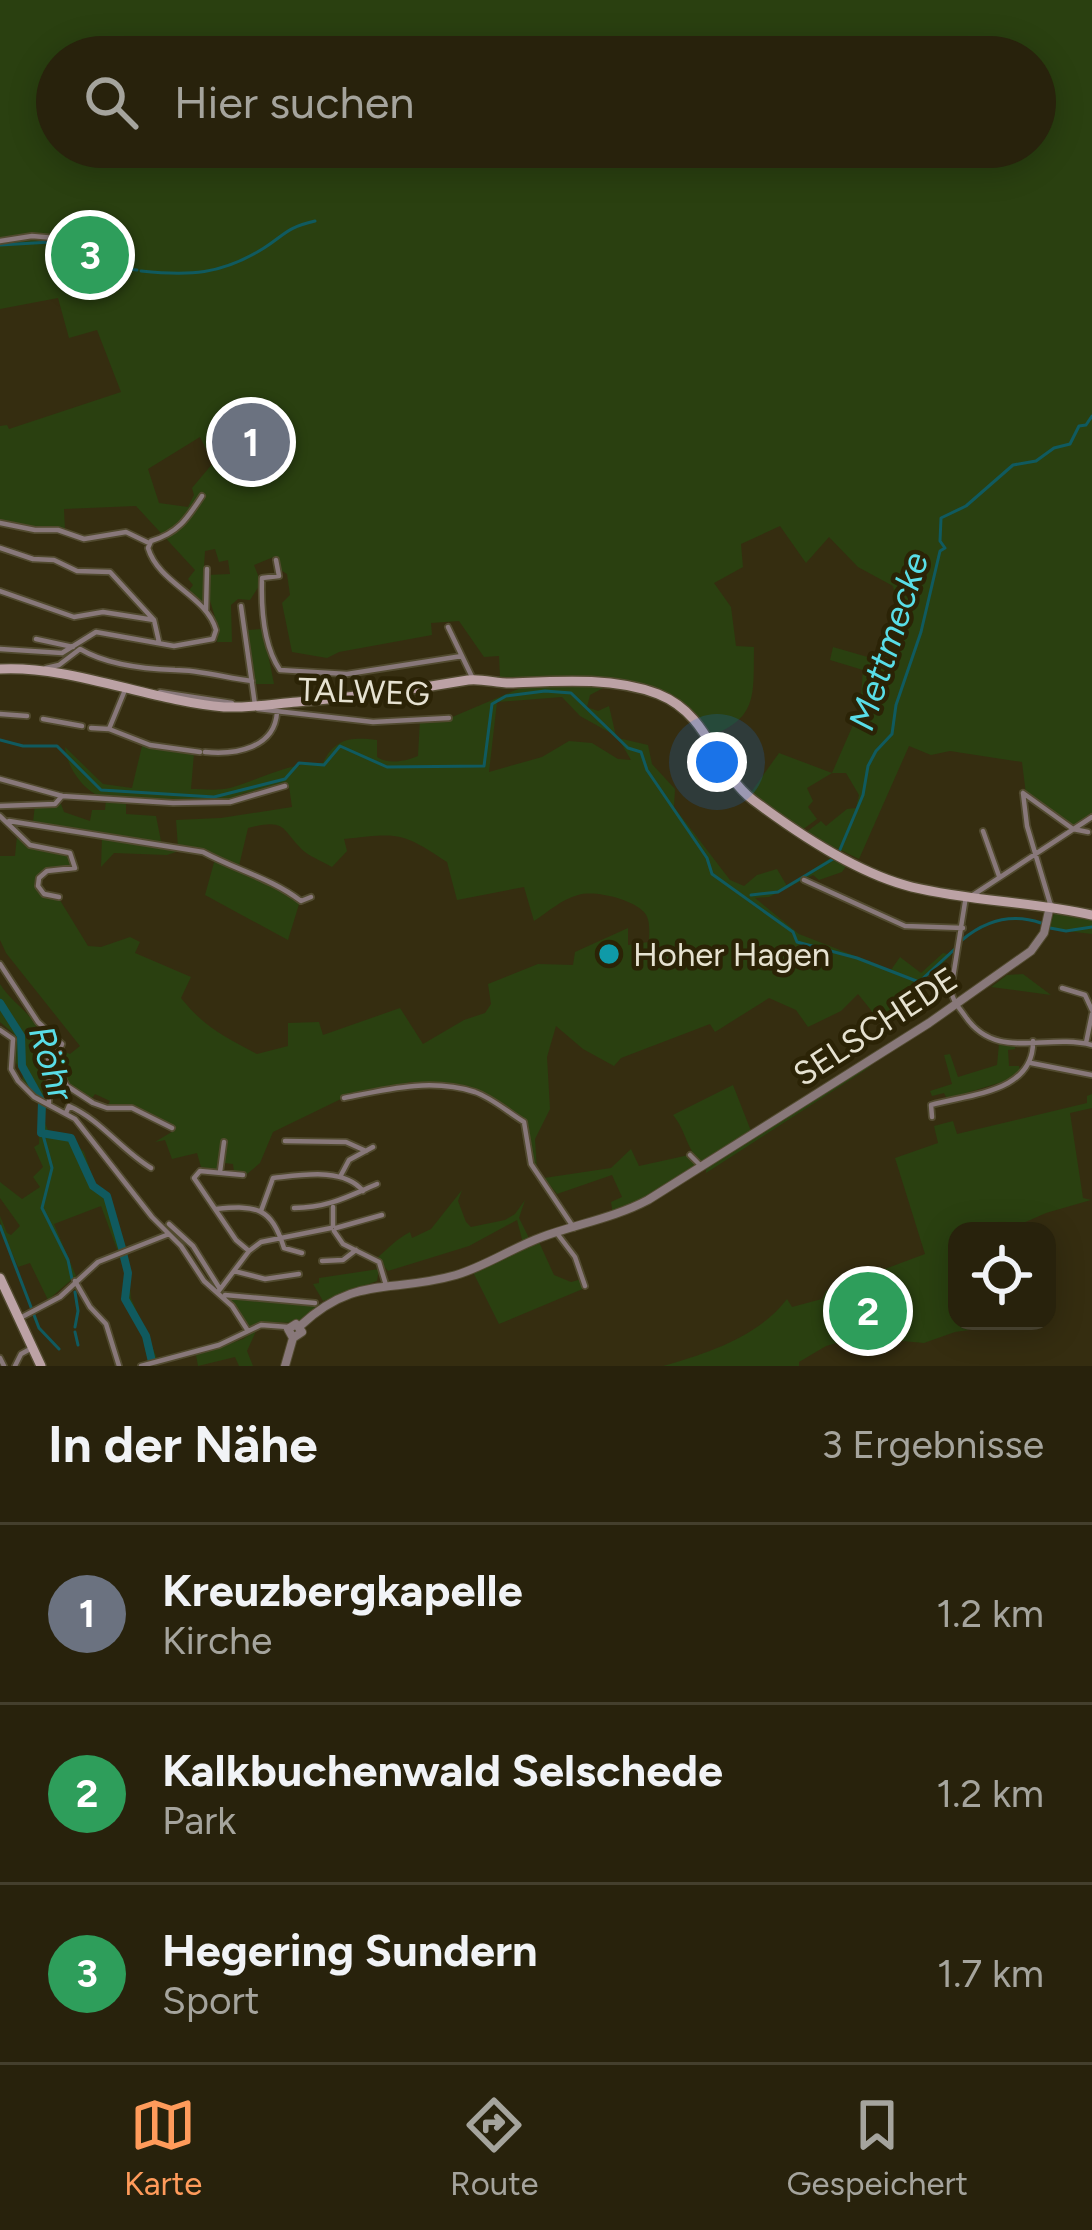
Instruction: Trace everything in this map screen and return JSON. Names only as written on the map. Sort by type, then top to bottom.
[{"type":"main road","points":[[0,669],[36,670],[218,706],[346,699],[473,679],[573,681],[645,690],[664,696],[704,731],[748,796],[802,838],[905,885],[1092,915]]},
{"type":"main road","points":[[0,1278],[41,1366]]},
{"type":"street","points":[[0,241],[32,236],[77,240]]},
{"type":"street","points":[[0,523],[59,530],[84,539],[124,532],[148,543],[179,529],[202,496]]},
{"type":"street","points":[[0,650],[54,654],[94,632],[177,646],[212,639],[215,625],[206,610],[161,571],[149,554],[148,543]]},
{"type":"street","points":[[0,548],[31,559],[54,560],[74,570],[107,570],[154,620],[158,643]]},
{"type":"street","points":[[276,560],[279,576],[262,578],[261,601],[266,634],[280,670],[347,674],[462,656]]},
{"type":"street","points":[[206,610],[207,568]]},
{"type":"street","points":[[0,591],[72,616],[101,611],[154,620]]},
{"type":"street","points":[[241,606],[254,705]]},
{"type":"street","points":[[448,627],[473,679]]},
{"type":"street","points":[[36,639],[73,647]]},
{"type":"street","points":[[36,670],[59,665],[80,649],[100,659],[155,671],[252,681]]},
{"type":"street","points":[[109,729],[125,690]]},
{"type":"street","name":"TALWEG","points":[[254,705],[373,722],[449,718]]},
{"type":"street","name":"TALWEG","points":[[91,728],[109,729],[150,745],[225,753],[266,740],[277,727],[278,712]]},
{"type":"street","points":[[2,714],[27,716]]},
{"type":"street","points":[[43,719],[82,726]]},
{"type":"street","points":[[0,779],[62,796],[214,803],[285,786]]},
{"type":"street","points":[[1050,905],[1023,793],[1073,829],[1088,832]]},
{"type":"street","points":[[0,806],[56,804],[62,796]]},
{"type":"street","points":[[0,816],[30,845],[70,853],[75,868],[47,871],[39,878],[44,894],[59,897]]},
{"type":"street","points":[[1062,988],[1085,995],[1092,1012],[1089,1044],[1060,1039],[1001,1043],[983,1038],[957,1005],[952,990],[970,895],[1092,817]]},
{"type":"street","points":[[9,821],[186,848],[268,880],[301,901],[311,897]]},
{"type":"street","points":[[983,831],[999,876]]},
{"type":"street","points":[[804,880],[905,926],[963,932]]},
{"type":"street","name":"SELSCHEDE","points":[[291,1333],[301,1334],[300,1326],[342,1294],[476,1268],[556,1232],[631,1209],[957,1005],[1031,951],[1044,933],[1050,905]]},
{"type":"street","points":[[0,964],[38,1022],[62,1044]]},
{"type":"street","points":[[0,1030],[13,1039],[10,1063],[18,1082],[66,1112],[248,1331]]},
{"type":"street","points":[[932,1117],[931,1106],[1011,1082],[1031,1063],[1033,1041]]},
{"type":"street","points":[[44,1101],[48,1060],[62,1044]]},
{"type":"street","points":[[62,1044],[55,1063],[71,1090],[104,1108],[131,1108],[172,1128]]},
{"type":"street","points":[[0,1063],[10,1063]]},
{"type":"street","points":[[1031,1063],[1092,1075]]},
{"type":"street","points":[[344,1098],[394,1091],[408,1084],[477,1093],[524,1122],[531,1165],[574,1228]]},
{"type":"street","points":[[66,1112],[69,1106],[92,1118],[130,1157],[151,1168]]},
{"type":"street","points":[[285,1141],[346,1142],[370,1149],[350,1160],[341,1175]]},
{"type":"street","points":[[220,1174],[224,1142]]},
{"type":"street","points":[[690,1155],[702,1167]]},
{"type":"street","points":[[243,1175],[200,1171],[194,1178],[236,1240],[249,1251]]},
{"type":"street","points":[[261,1211],[273,1178],[341,1175],[362,1190]]},
{"type":"street","points":[[294,1208],[333,1207],[377,1184]]},
{"type":"street","points":[[333,1207],[338,1240],[379,1262],[386,1285]]},
{"type":"street","points":[[216,1209],[261,1211],[273,1221],[290,1252],[302,1252]]},
{"type":"street","points":[[218,1291],[249,1251],[280,1236],[382,1215]]},
{"type":"street","points":[[169,1224],[193,1246],[218,1291]]},
{"type":"street","points":[[556,1232],[577,1261],[585,1286]]},
{"type":"street","points":[[18,1319],[52,1302],[104,1258],[169,1234]]},
{"type":"street","points":[[322,1261],[343,1260],[356,1250]]},
{"type":"street","points":[[234,1271],[265,1279],[299,1274]]},
{"type":"street","points":[[75,1281],[106,1324],[119,1366]]},
{"type":"street","points":[[224,1298],[228,1294],[315,1303]]},
{"type":"street","points":[[141,1366],[202,1350],[266,1324],[291,1333],[285,1366]]},
{"type":"street","points":[[15,1366],[21,1354],[32,1348]]},
{"type":"street","points":[[0,1358],[4,1366]]},
{"type":"green space","points":[[0,0],[1092,0],[1092,815],[1071,827],[1026,794],[1022,762],[950,751],[931,755],[909,746],[859,859],[805,833],[821,821],[826,826],[847,809],[856,808],[859,795],[846,773],[832,773],[860,709],[863,670],[830,660],[833,647],[878,660],[897,605],[893,586],[858,567],[829,537],[806,563],[780,526],[741,544],[743,567],[714,583],[731,607],[736,646],[754,647],[754,678],[745,712],[710,736],[694,718],[641,687],[488,680],[500,676],[499,656],[484,657],[459,621],[431,623],[432,635],[327,658],[292,652],[282,603],[290,595],[287,574],[279,569],[276,556],[254,565],[261,583],[250,600],[238,599],[231,605],[232,642],[217,642],[207,575],[230,574],[228,560],[219,562],[215,549],[205,551],[203,605],[188,592],[193,585],[188,579],[195,570],[136,506],[64,509],[65,531],[0,522],[0,426],[9,429],[121,392],[97,330],[69,338],[58,298],[0,309]],"holes":[[[200,437],[213,463],[192,488],[188,507],[159,503],[148,469]]]},
{"type":"green space","points":[[263,629],[274,684],[255,684],[247,630]]},
{"type":"green space","points":[[530,684],[605,687],[590,695],[587,707],[598,711],[609,706],[616,736],[580,716],[562,697],[497,702],[489,772],[542,757],[569,741],[592,743],[618,759],[631,760],[618,738],[648,745],[652,764],[675,789],[674,807],[730,880],[744,886],[757,875],[777,869],[787,886],[835,855],[849,862],[842,872],[819,880],[813,875],[769,897],[755,898],[799,934],[891,970],[900,957],[921,973],[943,953],[952,955],[915,987],[915,992],[931,998],[920,1000],[883,1025],[858,994],[841,1011],[808,1027],[796,1010],[769,998],[715,1032],[710,1024],[621,1058],[614,1066],[583,1049],[556,1026],[547,1057],[550,1109],[535,1139],[537,1172],[528,1151],[525,1122],[469,1089],[409,1082],[343,1098],[273,1132],[260,1163],[247,1174],[234,1172],[233,1164],[225,1163],[223,1171],[201,1167],[197,1153],[172,1159],[165,1140],[155,1142],[175,1130],[132,1107],[107,1107],[110,1101],[95,1094],[90,1101],[66,1083],[56,1062],[60,1050],[70,1054],[80,1046],[0,940],[0,856],[15,856],[17,836],[29,845],[69,854],[74,867],[43,872],[37,887],[43,894],[58,897],[88,946],[101,947],[130,937],[140,942],[135,953],[191,977],[181,998],[198,1016],[257,1054],[288,1046],[288,1023],[319,1022],[323,1035],[400,1008],[423,1044],[485,1013],[491,1004],[488,984],[538,964],[573,965],[575,952],[628,928],[628,945],[649,942],[644,912],[612,897],[578,895],[534,921],[524,887],[457,900],[447,862],[408,840],[388,835],[344,839],[347,851],[332,867],[305,852],[278,825],[248,828],[238,870],[300,901],[288,940],[205,895],[215,859],[178,847],[176,820],[292,807],[289,786],[244,793],[229,801],[104,796],[79,779],[65,747],[103,784],[132,788],[142,746],[194,753],[191,789],[225,789],[287,768],[323,763],[333,748],[352,739],[377,740],[381,759],[414,758],[418,756],[420,719],[450,718]]},
{"type":"green space","points":[[779,753],[832,773],[807,788],[813,801],[808,807],[817,819],[798,833],[749,795]]},
{"type":"green space","points":[[106,800],[126,800],[126,814],[156,816],[162,846],[33,822],[35,805],[61,804],[64,812],[90,821],[92,810],[105,810]]},
{"type":"green space","points":[[102,836],[185,849],[167,855],[114,853],[101,867]]},
{"type":"green space","points":[[1055,910],[1092,917],[1092,934],[1049,929]]},
{"type":"green space","points":[[1023,974],[1051,995],[991,987],[1007,975]]},
{"type":"green space","points":[[0,984],[38,1029],[35,1032],[48,1057],[51,1094],[42,1097],[22,1082],[13,1058],[14,1034],[0,1022]]},
{"type":"green space","points":[[999,1044],[1015,1044],[1015,1049],[1008,1050],[1009,1066],[1019,1066],[1018,1077],[947,1099],[944,1093],[932,1096],[930,1091],[952,1084],[944,1055],[950,1054],[958,1077],[997,1065]]},
{"type":"green space","points":[[870,1067],[706,1173],[706,1168]]},
{"type":"green space","points":[[733,1085],[751,1131],[703,1164],[673,1115]]},
{"type":"green space","points":[[1092,1094],[1092,1108],[1070,1113],[1083,1198],[1091,1200],[1026,1222],[948,1222],[948,1330],[969,1330],[924,1343],[859,1337],[826,1346],[799,1366],[663,1366],[747,1333],[787,1299],[792,1307],[822,1299],[826,1291],[925,1254],[895,1158],[938,1143],[934,1126],[953,1121],[957,1134],[1087,1103]]},
{"type":"green space","points":[[40,1102],[47,1105],[43,1119],[49,1132],[70,1138],[84,1152],[95,1184],[108,1195],[126,1247],[131,1298],[157,1358],[148,1361],[139,1323],[126,1308],[125,1271],[101,1206],[54,1224],[76,1276],[48,1300],[30,1263],[18,1267],[7,1243],[0,1216],[11,1235],[20,1226],[0,1198],[0,1182],[22,1199],[40,1187],[33,1177],[43,1167],[34,1147],[39,1144]]},
{"type":"green space","points":[[631,1149],[639,1166],[689,1155],[697,1165],[613,1214],[611,1202],[622,1197],[612,1175],[557,1194],[544,1178],[611,1168]]},
{"type":"green space","points":[[462,1190],[458,1201],[471,1227],[505,1220],[525,1200],[519,1218],[530,1240],[523,1243],[517,1220],[469,1246],[388,1271],[377,1258],[410,1232],[412,1238],[431,1229]]},
{"type":"green space","points":[[539,1242],[554,1275],[571,1282],[582,1279],[585,1288],[499,1324],[473,1272]]},
{"type":"green space","points":[[379,1269],[377,1281],[323,1301],[313,1284],[319,1278]]},
{"type":"green space","points":[[227,1297],[322,1303],[298,1323],[250,1327]]},
{"type":"green space","points":[[257,1329],[247,1351],[253,1366],[239,1366],[235,1357],[198,1366],[196,1355],[243,1339]]},
{"type":"waterway","points":[[141,271],[190,273],[219,268],[315,221]]},
{"type":"waterway","points":[[0,245],[51,242]]},
{"type":"waterway","points":[[126,269],[137,270]]},
{"type":"waterway","name":"Mettmecke","points":[[839,852],[863,795],[868,766],[892,734],[896,705],[921,632],[940,551],[945,548],[940,541],[941,518],[966,506],[1013,465],[1036,461],[1070,444],[1079,426],[1092,416]]},
{"type":"waterway","points":[[0,740],[57,746],[101,790],[214,797],[285,779],[299,763],[324,765],[340,746],[387,767],[484,766],[492,704],[506,696],[571,693],[628,748],[641,752],[647,770],[707,858],[712,874],[793,932],[797,942],[919,982],[957,947]]},
{"type":"waterway","name":"Mettmecke","points":[[751,895],[778,892],[833,859]]},
{"type":"waterway","points":[[962,940],[1000,920],[1041,923]]},
{"type":"waterway","points":[[1050,928],[1092,927]]},
{"type":"waterway","name":"Röhr","points":[[0,1003],[21,1036],[22,1066],[42,1102],[41,1133],[71,1138],[93,1186],[107,1196],[122,1248]]},
{"type":"waterway","points":[[43,1135],[52,1168],[42,1208],[68,1260],[72,1279]]},
{"type":"waterway","points":[[0,1226],[39,1328],[59,1349]]},
{"type":"waterway","name":"Röhr","points":[[123,1253],[128,1273],[125,1299],[146,1336],[153,1366]]},
{"type":"waterway","points":[[75,1292],[75,1327]]},
{"type":"waterway","points":[[75,1332],[78,1345]]},
{"type":"place","name":"Hegering Sundern","points":[[90,255]]},
{"type":"place","name":"Kreuzbergkapelle","points":[[251,442]]},
{"type":"place","name":"Hoher Hagen","points":[[609,954]]},
{"type":"place","name":"Kalkbuchenwald Selschede","points":[[868,1311]]}]
